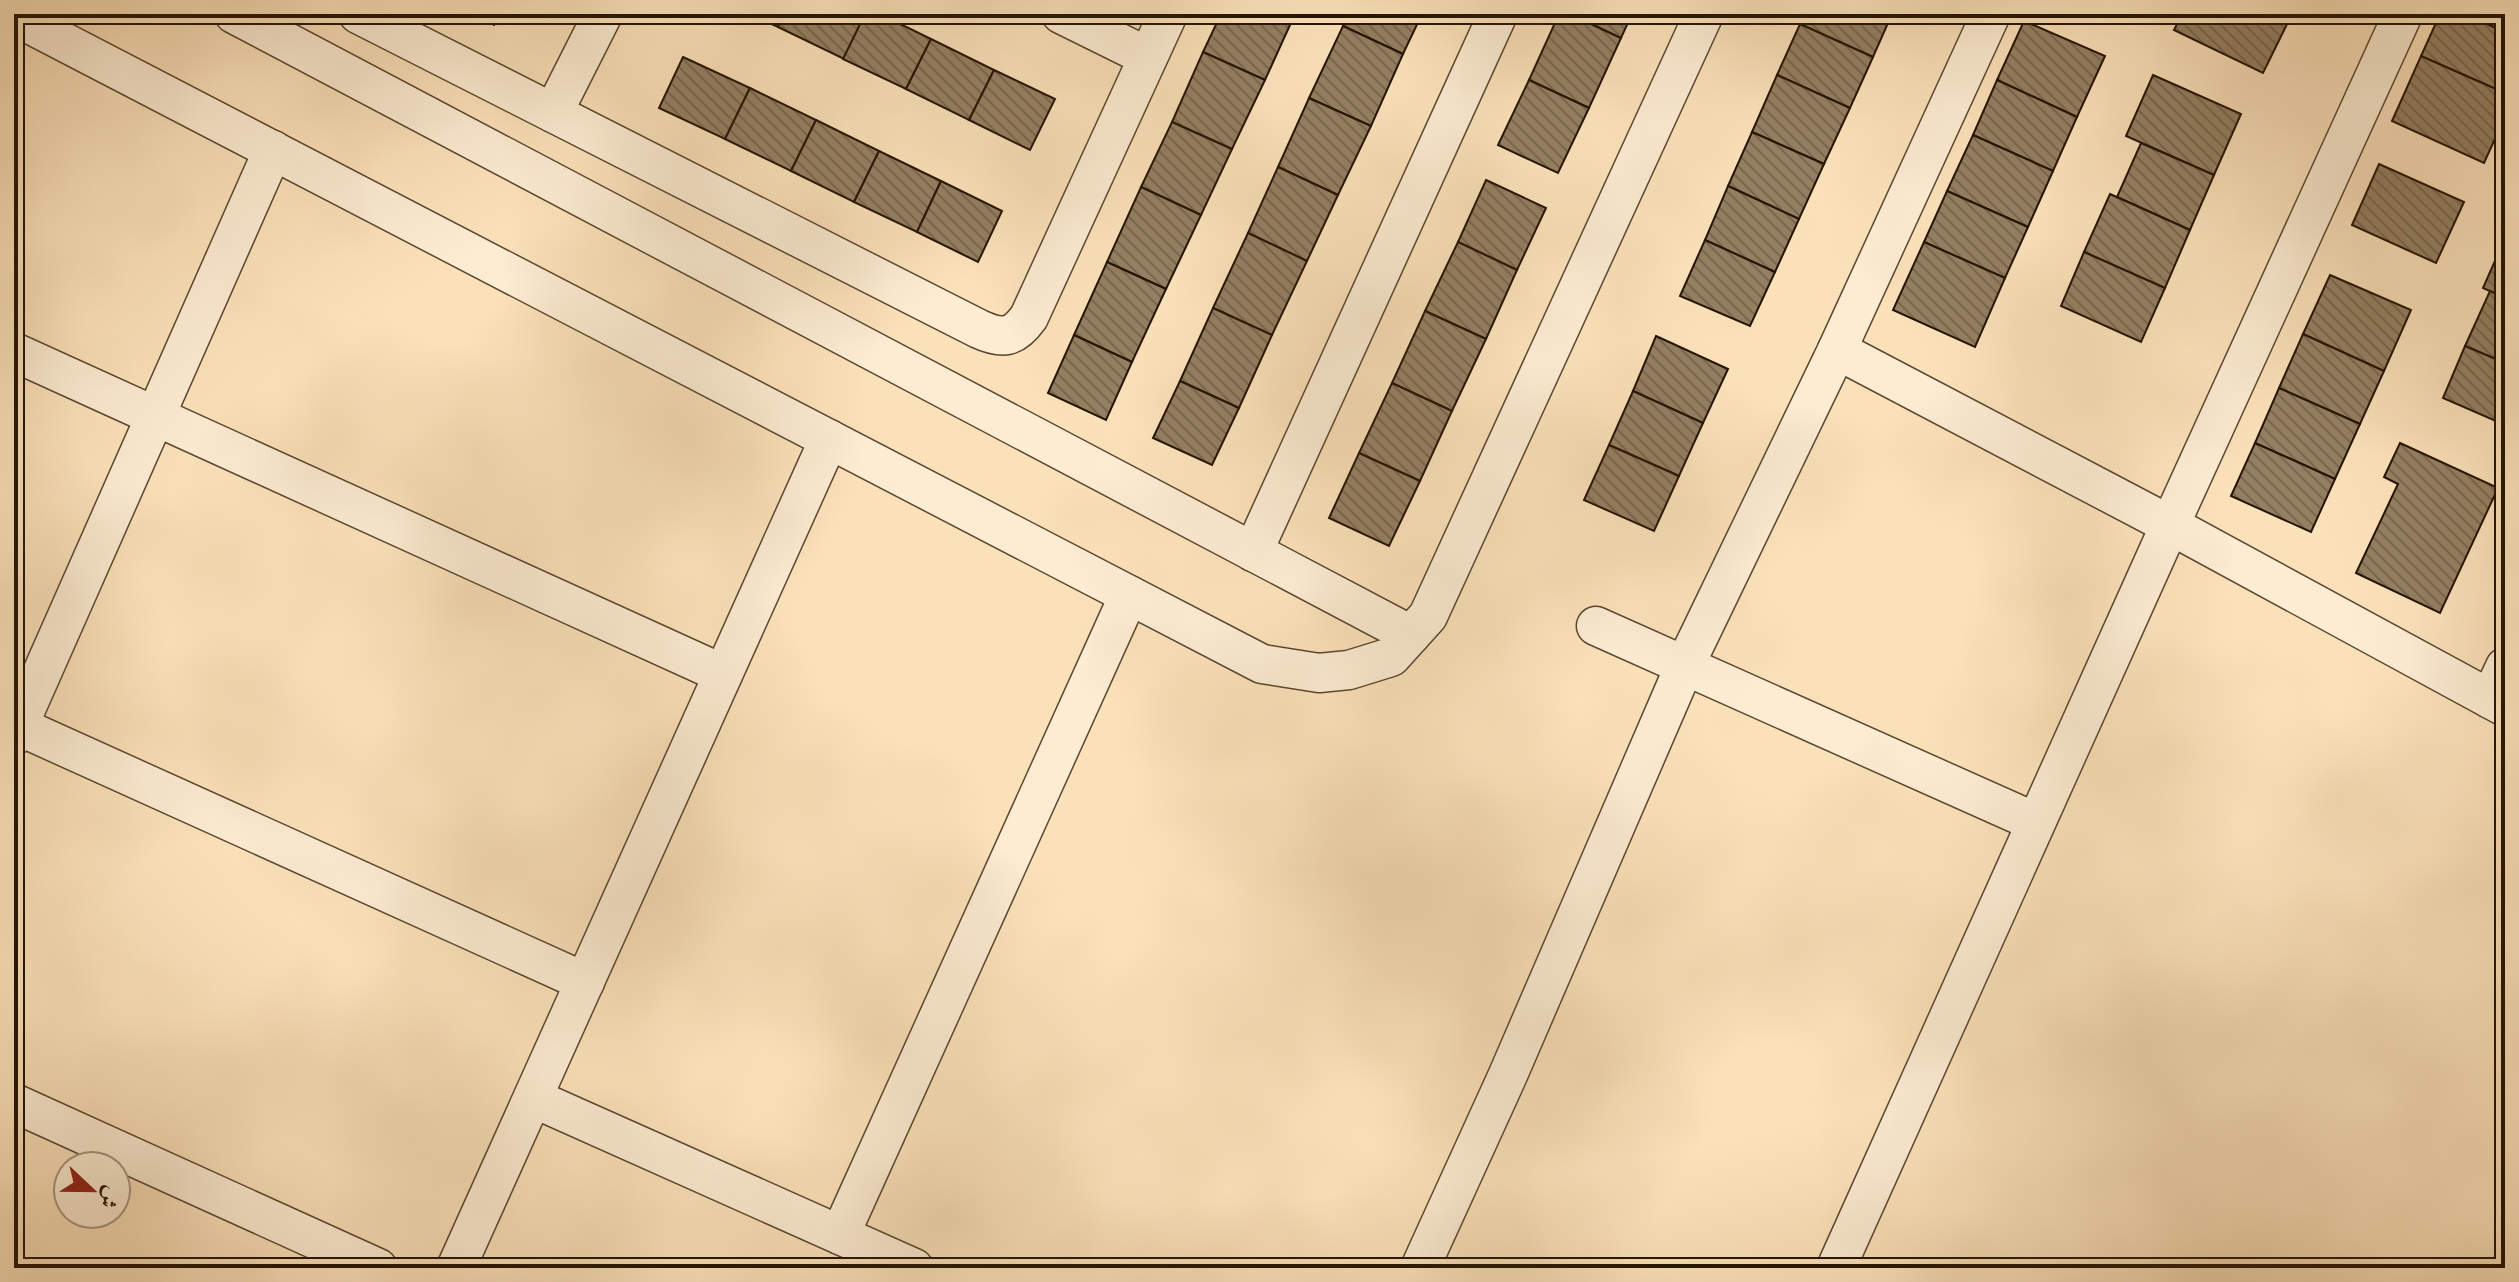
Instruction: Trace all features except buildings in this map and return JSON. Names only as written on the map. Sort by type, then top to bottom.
[{"type":"street","points":[[234,14],[1411,635]]},
{"type":"street","points":[[358,14],[979,329],[1007,336],[1020,329],[1029,317],[1168,14]]},
{"type":"street","points":[[553,113],[603,14]]},
{"type":"street","points":[[1061,14],[1148,57]]},
{"type":"street","points":[[1253,552],[1498,14]]},
{"type":"street","points":[[14,16],[1262,664],[1319,673],[1349,670],[1391,657],[1428,616],[1704,14]]},
{"type":"street","points":[[1420,1268],[1507,1077],[1685,665],[1837,350],[1991,14]]},
{"type":"street","points":[[1836,1268],[2035,822],[2403,14]]},
{"type":"street","points":[[273,150],[16,729],[585,982]]},
{"type":"street","points":[[1837,350],[2170,525],[2500,691]]},
{"type":"street","points":[[14,352],[723,674]]},
{"type":"street","points":[[456,1268],[829,439]]},
{"type":"street","points":[[840,1235],[1129,595]]},
{"type":"street","points":[[1596,626],[2035,822]]},
{"type":"street","points":[[533,1098],[914,1268]]},
{"type":"street","points":[[14,1103],[378,1268]]}]
